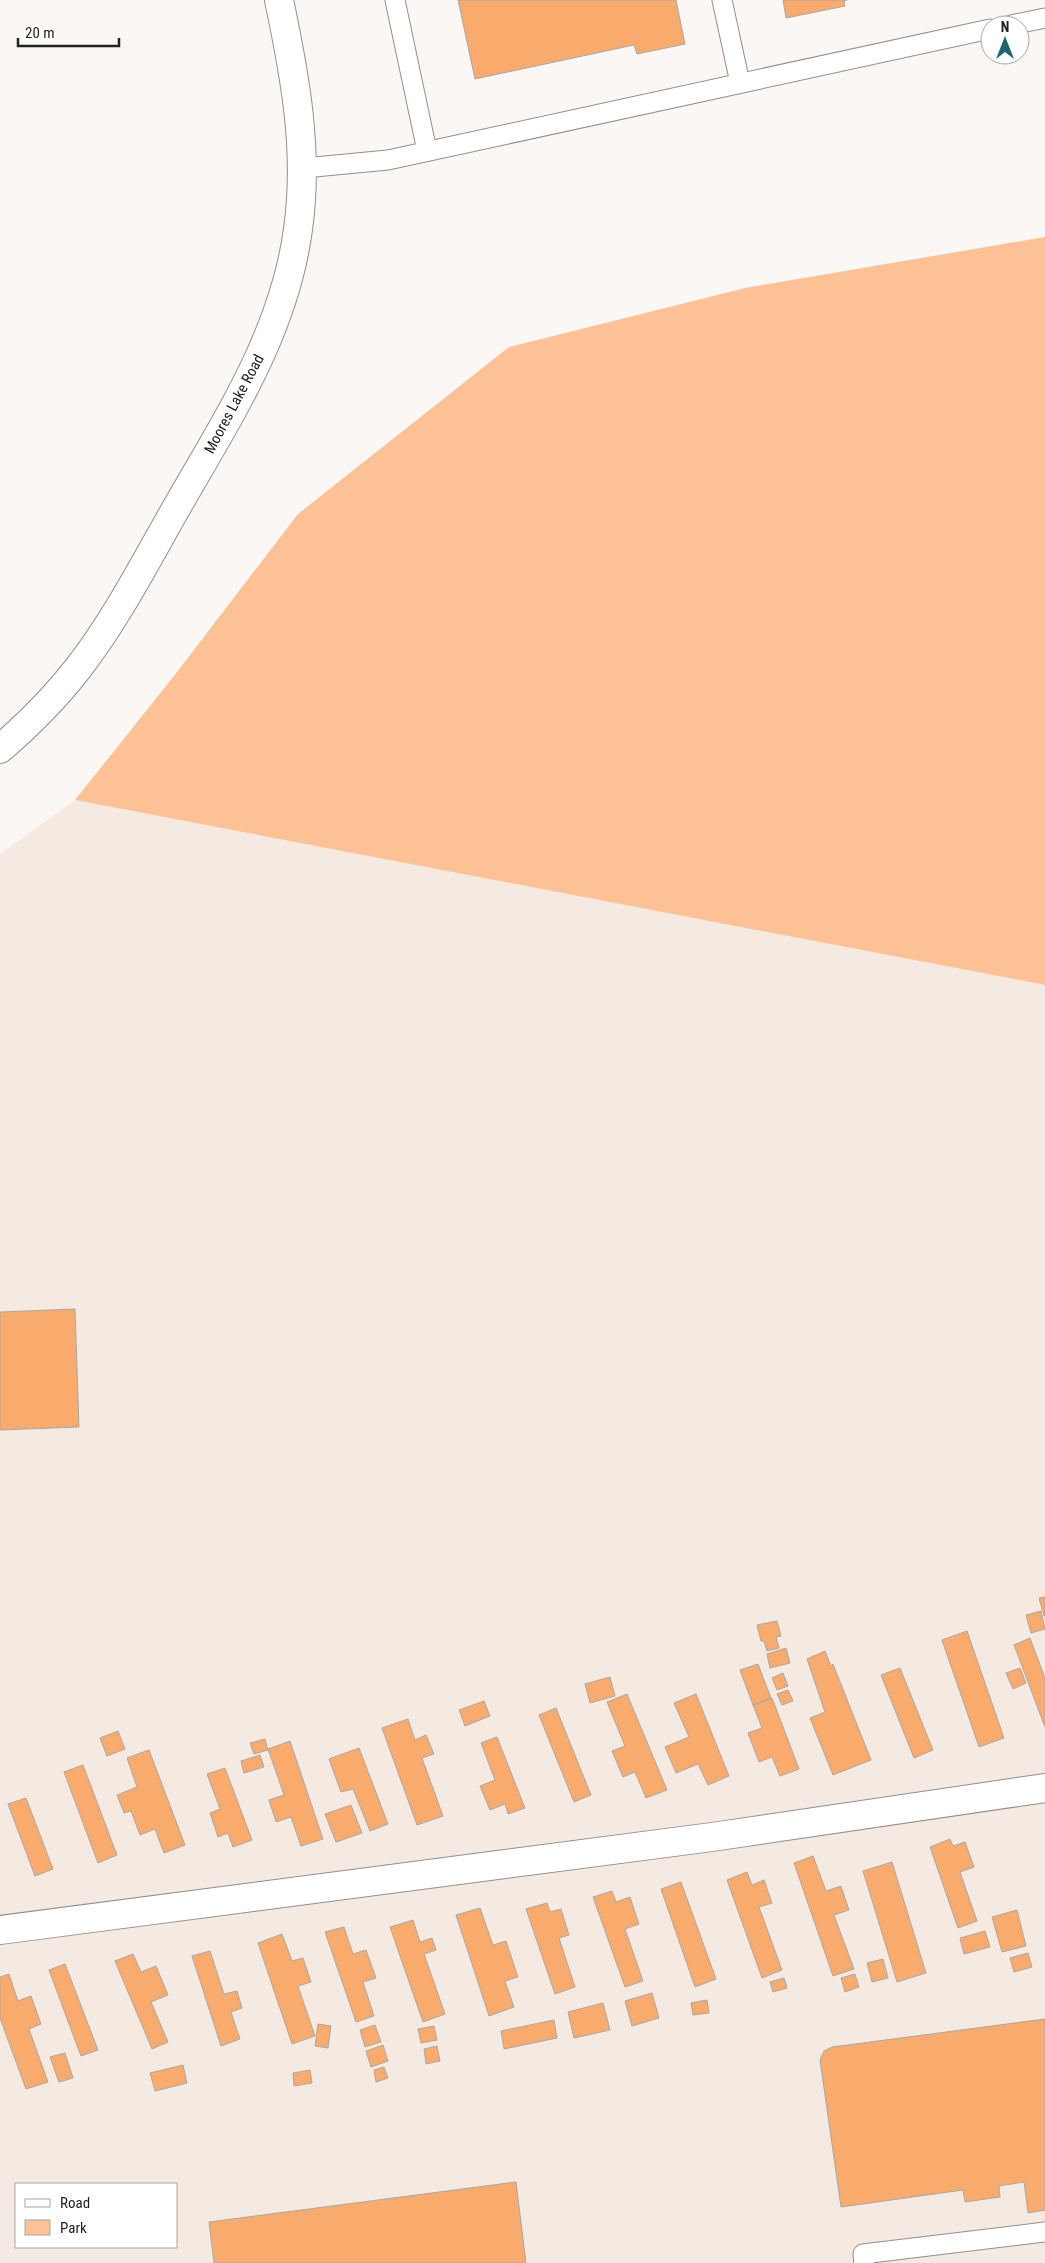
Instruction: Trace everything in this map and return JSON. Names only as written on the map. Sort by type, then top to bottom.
[{"type":"street","name":"Moores Lake Road","points":[[0,748],[49,702],[78,667],[106,628],[253,372],[273,326],[288,281],[298,230],[304,168],[300,115],[294,73],[279,0]]},
{"type":"street","points":[[0,1930],[702,1838],[1045,1788]]},
{"type":"lane","points":[[395,0],[427,151]]},
{"type":"lane","points":[[722,0],[740,82]]},
{"type":"lane","points":[[1030,21],[1045,18]]},
{"type":"lane","points":[[304,168],[352,165],[427,151],[980,31]]},
{"type":"lane","points":[[864,2263],[863,2254],[1045,2232]]},
{"type":"shaded area","points":[[75,800],[1045,985],[1045,2263],[0,2263],[0,854]]},
{"type":"green space","points":[[1045,237],[1045,985],[75,800],[174,676],[298,514],[509,347],[745,288]]},
{"type":"building","points":[[458,0],[676,0],[685,44],[637,54],[634,45],[475,79]]},
{"type":"building","points":[[783,0],[847,0],[844,1],[845,6],[786,18]]},
{"type":"building","points":[[75,1309],[79,1427],[0,1430],[0,1312]]},
{"type":"building","points":[[1045,1597],[1045,1616],[1044,1616],[1039,1598]]},
{"type":"building","points":[[1041,1611],[1045,1629],[1031,1633],[1026,1615]]},
{"type":"building","points":[[777,1621],[781,1636],[776,1637],[779,1648],[767,1651],[764,1641],[761,1641],[757,1625]]},
{"type":"building","points":[[967,1631],[1004,1738],[979,1747],[942,1640]]},
{"type":"building","points":[[1030,1638],[1045,1678],[1045,1727],[1014,1645]]},
{"type":"building","points":[[786,1648],[790,1663],[770,1668],[767,1654]]},
{"type":"building","points":[[825,1651],[831,1666],[833,1664],[871,1760],[833,1775],[810,1718],[825,1712],[807,1659]]},
{"type":"building","points":[[758,1664],[771,1698],[753,1705],[740,1670]]},
{"type":"building","points":[[900,1668],[933,1750],[914,1758],[881,1675]]},
{"type":"building","points":[[1020,1668],[1026,1683],[1013,1689],[1006,1673]]},
{"type":"building","points":[[783,1673],[788,1686],[777,1690],[772,1678]]},
{"type":"building","points":[[610,1677],[615,1696],[590,1703],[585,1684]]},
{"type":"building","points":[[788,1690],[793,1701],[782,1705],[777,1694]]},
{"type":"building","points":[[627,1694],[667,1790],[646,1798],[635,1772],[623,1777],[612,1751],[625,1746],[607,1702]]},
{"type":"building","points":[[696,1694],[729,1776],[708,1785],[698,1764],[676,1773],[665,1747],[689,1737],[674,1703]]},
{"type":"building","points":[[772,1698],[799,1769],[780,1776],[772,1757],[759,1762],[748,1733],[762,1728],[753,1705]]},
{"type":"building","points":[[484,1701],[490,1716],[465,1726],[459,1710]]},
{"type":"building","points":[[556,1708],[591,1795],[574,1802],[539,1715]]},
{"type":"building","points":[[408,1719],[415,1740],[426,1735],[434,1754],[422,1758],[443,1816],[417,1825],[382,1728]]},
{"type":"building","points":[[118,1731],[125,1749],[107,1756],[100,1738]]},
{"type":"building","points":[[497,1737],[525,1808],[508,1814],[505,1804],[490,1810],[480,1786],[495,1780],[481,1743]]},
{"type":"building","points":[[265,1739],[268,1750],[254,1754],[250,1743]]},
{"type":"building","points":[[290,1741],[323,1839],[301,1846],[291,1817],[276,1822],[269,1800],[284,1795],[268,1749]]},
{"type":"building","points":[[359,1748],[388,1824],[370,1831],[353,1789],[341,1792],[329,1759]]},
{"type":"building","points":[[149,1750],[185,1845],[164,1853],[155,1829],[140,1835],[131,1811],[124,1813],[117,1795],[137,1787],[127,1758]]},
{"type":"building","points":[[260,1755],[264,1767],[244,1773],[241,1761]]},
{"type":"building","points":[[83,1765],[117,1855],[98,1863],[64,1772]]},
{"type":"building","points":[[225,1768],[252,1840],[233,1847],[228,1833],[218,1837],[210,1813],[220,1809],[207,1774]]},
{"type":"building","points":[[26,1798],[53,1869],[35,1876],[8,1804]]},
{"type":"building","points":[[351,1805],[362,1833],[336,1842],[325,1814]]},
{"type":"building","points":[[950,1839],[953,1846],[965,1842],[974,1867],[960,1872],[977,1921],[958,1928],[930,1847]]},
{"type":"building","points":[[813,1856],[826,1891],[841,1886],[849,1910],[834,1915],[854,1969],[833,1976],[794,1863]]},
{"type":"building","points":[[892,1862],[926,1973],[897,1982],[863,1871]]},
{"type":"building","points":[[747,1872],[752,1885],[764,1880],[772,1903],[759,1907],[782,1970],[762,1978],[727,1880]]},
{"type":"building","points":[[681,1882],[716,1979],[695,1987],[661,1889]]},
{"type":"building","points":[[612,1891],[616,1902],[630,1897],[639,1924],[625,1929],[643,1981],[625,1987],[593,1897]]},
{"type":"building","points":[[547,1903],[550,1912],[561,1909],[569,1935],[559,1938],[575,1987],[555,1994],[526,1909]]},
{"type":"building","points":[[480,1908],[493,1945],[506,1941],[518,1977],[505,1981],[514,2007],[489,2016],[456,1915]]},
{"type":"building","points":[[1017,1910],[1026,1946],[1002,1952],[992,1917]]},
{"type":"building","points":[[413,1920],[420,1942],[432,1938],[436,1950],[424,1954],[445,2014],[423,2022],[390,1927]]},
{"type":"building","points":[[344,1927],[353,1954],[366,1950],[376,1978],[363,1982],[374,2016],[356,2022],[325,1932]]},
{"type":"building","points":[[985,1931],[990,1947],[964,1954],[960,1938]]},
{"type":"building","points":[[282,1934],[292,1961],[303,1958],[311,1982],[298,1986],[315,2036],[292,2044],[258,1943]]},
{"type":"building","points":[[210,1951],[224,1994],[237,1991],[242,2008],[231,2012],[240,2039],[221,2046],[192,1956]]},
{"type":"building","points":[[1028,1953],[1032,1967],[1014,1972],[1010,1958]]},
{"type":"building","points":[[133,1954],[141,1972],[156,1966],[168,1995],[151,2002],[168,2042],[152,2049],[115,1961]]},
{"type":"building","points":[[883,1959],[888,1978],[872,1982],[867,1963]]},
{"type":"building","points":[[65,1964],[98,2050],[81,2056],[49,1970]]},
{"type":"building","points":[[9,1974],[18,2001],[31,1996],[41,2024],[29,2029],[48,2082],[26,2089],[0,2018],[0,1977]]},
{"type":"building","points":[[855,1974],[859,1987],[845,1992],[841,1978]]},
{"type":"building","points":[[784,1978],[787,1988],[773,1992],[770,1982]]},
{"type":"building","points":[[652,1993],[659,2018],[632,2026],[625,2001]]},
{"type":"building","points":[[707,2000],[709,2013],[693,2015],[691,2003]]},
{"type":"building","points":[[603,2003],[610,2030],[574,2038],[568,2012]]},
{"type":"building","points":[[1045,2019],[1045,2210],[1028,2213],[1024,2182],[999,2186],[1000,2197],[965,2202],[963,2190],[841,2207],[820,2060],[824,2051],[832,2047]]},
{"type":"building","points":[[554,2020],[557,2038],[504,2049],[501,2031]]},
{"type":"building","points":[[318,2024],[331,2026],[328,2048],[315,2046]]},
{"type":"building","points":[[375,2025],[381,2042],[365,2047],[360,2030]]},
{"type":"building","points":[[434,2026],[437,2040],[421,2043],[418,2029]]},
{"type":"building","points":[[383,2045],[388,2061],[371,2067],[366,2051]]},
{"type":"building","points":[[437,2046],[440,2061],[426,2064],[424,2049]]},
{"type":"building","points":[[65,2053],[73,2078],[59,2082],[50,2057]]},
{"type":"building","points":[[183,2065],[187,2083],[155,2091],[150,2073]]},
{"type":"building","points":[[384,2067],[388,2078],[376,2082],[374,2070]]},
{"type":"building","points":[[310,2070],[312,2083],[294,2086],[293,2073]]},
{"type":"building","points":[[516,2182],[526,2263],[214,2263],[209,2222]]}]
